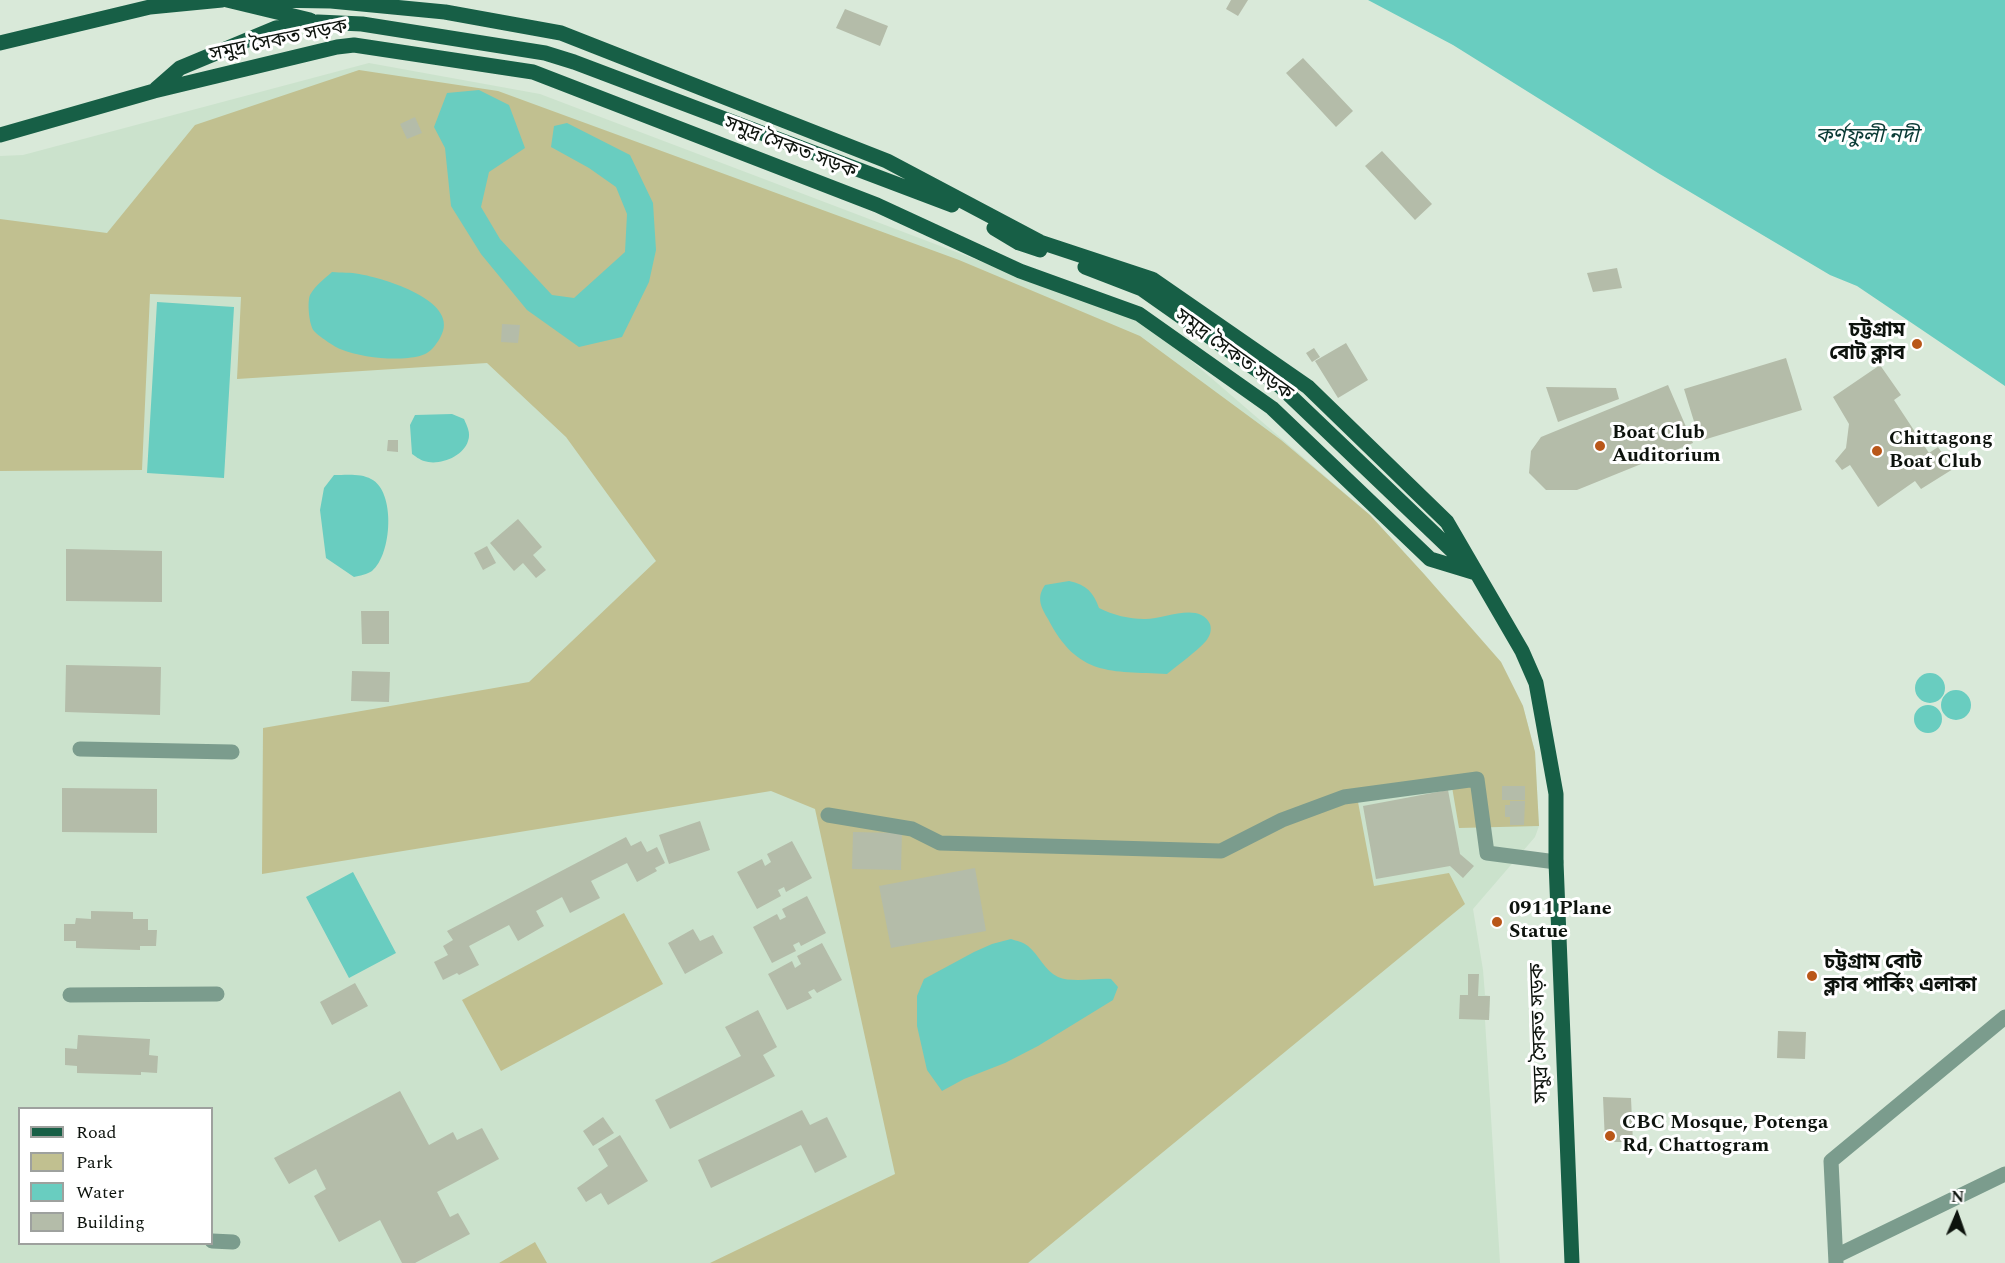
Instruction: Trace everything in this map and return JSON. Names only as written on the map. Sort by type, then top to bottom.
[{"type":"main road","points":[[0,43],[150,7],[222,0]]},
{"type":"main road","points":[[227,0],[318,22]]},
{"type":"main road","name":"সমুদ্র সৈকত সড়ক","points":[[266,0],[331,1],[446,12],[561,33],[887,161],[1041,242],[1152,279],[1308,387],[1447,522],[1522,651],[1536,683],[1556,794],[1556,862],[1571,1261]]},
{"type":"main road","points":[[154,91],[180,68],[276,28],[318,22],[362,24],[545,53],[574,62],[952,204],[1019,243],[1142,289],[1291,394],[1476,573]]},
{"type":"main road","name":"সমুদ্র সৈকত সড়ক","points":[[0,135],[154,91],[337,47],[354,45],[533,72],[877,205],[1020,271],[1139,314],[1272,408],[1430,559],[1476,573]]},
{"type":"street","points":[[80,749],[232,752]]},
{"type":"street","points":[[828,815],[912,829],[940,843],[1221,851],[1282,820],[1344,797],[1477,779],[1487,853],[1556,862]]},
{"type":"street","points":[[70,995],[217,994]]},
{"type":"street","points":[[2005,1017],[1831,1161],[1836,1259],[2005,1174]]},
{"type":"street","points":[[213,1241],[232,1242]]},
{"type":"shaded area","points":[[369,63],[540,94],[1151,326],[1370,515],[1501,662],[1523,706],[1535,752],[1539,826],[1535,837],[1473,909],[1485,995],[1490,996],[1489,1020],[1485,1020],[1500,1263],[0,1263],[0,156],[23,155]]},
{"type":"green space","points":[[359,70],[498,91],[959,260],[1140,336],[1281,440],[1370,515],[1501,662],[1523,706],[1535,752],[1539,826],[1459,828],[1452,787],[1358,802],[1374,886],[1449,873],[1465,904],[1028,1263],[710,1263],[895,1174],[815,809],[771,791],[262,874],[263,728],[529,682],[656,561],[566,437],[487,363],[237,379],[241,297],[150,294],[142,470],[0,471],[0,219],[107,233],[195,125]]},
{"type":"green space","points":[[624,913],[663,984],[501,1071],[462,1000]]},
{"type":"green space","points":[[535,1242],[547,1263],[499,1263]]},
{"type":"water","name":"কর্ণফুলী নদী","points":[[1368,0],[2005,0],[2005,386],[1857,286],[1830,275],[1658,173],[1453,45]]},
{"type":"water","points":[[479,90],[509,105],[525,148],[489,172],[481,207],[500,239],[552,295],[574,298],[625,252],[627,214],[616,187],[589,168],[551,147],[554,126],[567,123],[630,155],[653,203],[656,250],[649,282],[622,337],[579,347],[527,310],[481,254],[451,206],[445,148],[434,127],[447,93]]},
{"type":"water","points":[[332,272],[356,273],[385,280],[431,303],[440,313],[444,325],[437,343],[423,355],[391,359],[356,354],[326,341],[312,328],[309,303],[314,289]]},
{"type":"water","points":[[157,302],[234,307],[224,478],[147,473]]},
{"type":"water","points":[[452,414],[464,419],[468,430],[468,441],[461,452],[450,459],[436,462],[422,460],[412,454],[410,425],[415,415]]},
{"type":"water","points":[[334,475],[367,477],[379,486],[385,496],[388,523],[384,552],[372,571],[363,575],[354,577],[326,558],[320,510],[324,488]]},
{"type":"water","points":[[1069,581],[1080,584],[1088,590],[1095,598],[1099,608],[1121,616],[1152,619],[1180,613],[1198,614],[1205,617],[1210,624],[1210,635],[1197,650],[1167,674],[1112,671],[1097,667],[1071,652],[1059,638],[1042,606],[1040,598],[1045,585]]},
{"type":"water","points":[[1930,673],[1936,674],[1944,682],[1944,694],[1936,702],[1930,703],[1924,702],[1916,694],[1915,688],[1916,682],[1924,674]]},
{"type":"water","points":[[1956,690],[1967,694],[1971,705],[1967,716],[1956,720],[1945,716],[1941,705],[1945,694]]},
{"type":"water","points":[[1928,705],[1938,709],[1942,719],[1938,729],[1928,733],[1918,729],[1914,719],[1918,709]]},
{"type":"water","points":[[353,872],[396,953],[349,978],[306,897]]},
{"type":"water","points":[[1011,939],[1028,946],[1049,971],[1058,977],[1077,980],[1111,979],[1118,987],[1113,1000],[1038,1046],[942,1091],[927,1070],[917,1026],[917,996],[924,979],[974,952]]},
{"type":"building","points":[[1231,0],[1248,0],[1238,16],[1226,9]]},
{"type":"building","points":[[845,9],[888,26],[880,46],[836,28]]},
{"type":"building","points":[[1303,58],[1353,111],[1336,127],[1286,73]]},
{"type":"building","points":[[415,117],[422,133],[407,139],[400,124]]},
{"type":"building","points":[[1382,151],[1432,204],[1415,220],[1365,166]]},
{"type":"building","points":[[1617,268],[1622,288],[1593,292],[1587,273]]},
{"type":"building","points":[[502,324],[520,325],[518,343],[501,342]]},
{"type":"building","points":[[1346,343],[1368,380],[1338,398],[1315,361]]},
{"type":"building","points":[[1314,348],[1320,357],[1312,362],[1306,353]]},
{"type":"building","points":[[1786,358],[1802,410],[1700,441],[1684,389]]},
{"type":"building","points":[[1880,365],[1901,395],[1894,400],[1929,453],[1938,447],[1953,469],[1921,489],[1915,481],[1878,507],[1850,465],[1842,470],[1835,461],[1846,448],[1849,424],[1833,397]]},
{"type":"building","points":[[1668,385],[1693,443],[1577,490],[1546,490],[1529,473],[1531,451],[1541,437]]},
{"type":"building","points":[[1546,387],[1616,388],[1619,399],[1558,422]]},
{"type":"building","points":[[388,440],[398,440],[398,452],[387,451]]},
{"type":"building","points":[[518,519],[542,547],[533,555],[546,570],[536,578],[523,563],[514,571],[490,543]]},
{"type":"building","points":[[487,546],[496,563],[483,570],[474,553]]},
{"type":"building","points":[[66,549],[162,551],[162,602],[66,601]]},
{"type":"building","points":[[361,611],[389,611],[389,644],[362,644]]},
{"type":"building","points":[[66,665],[161,667],[160,715],[65,712]]},
{"type":"building","points":[[352,671],[390,672],[389,702],[351,701]]},
{"type":"building","points":[[1502,786],[1525,786],[1525,800],[1502,800]]},
{"type":"building","points":[[62,788],[157,789],[157,833],[62,832]]},
{"type":"building","points":[[1448,790],[1460,854],[1474,866],[1463,878],[1450,866],[1376,879],[1363,806]]},
{"type":"building","points":[[1510,801],[1525,801],[1524,825],[1510,825],[1510,817],[1505,817],[1505,805],[1510,805]]},
{"type":"building","points":[[700,821],[710,850],[669,864],[659,835]]},
{"type":"building","points":[[853,832],[902,833],[901,870],[852,869]]},
{"type":"building","points":[[626,837],[631,846],[641,841],[647,852],[657,847],[665,863],[655,868],[657,871],[637,882],[627,863],[591,881],[600,898],[570,913],[562,897],[536,911],[544,926],[518,941],[509,925],[469,946],[479,965],[443,980],[434,962],[448,955],[443,946],[453,940],[447,931]]},
{"type":"building","points":[[792,841],[812,878],[786,892],[784,887],[778,890],[781,896],[757,909],[737,872],[762,859],[765,866],[771,862],[767,854]]},
{"type":"building","points":[[975,868],[986,931],[891,948],[879,886]]},
{"type":"building","points":[[807,896],[826,933],[801,946],[799,942],[793,945],[796,951],[772,963],[753,927],[777,914],[780,920],[786,917],[782,909]]},
{"type":"building","points":[[91,911],[133,912],[133,919],[148,919],[148,930],[157,930],[156,946],[140,946],[140,950],[76,948],[76,941],[64,941],[64,924],[75,924],[76,918],[91,919]]},
{"type":"building","points":[[693,929],[700,941],[713,935],[723,953],[685,974],[668,943]]},
{"type":"building","points":[[822,943],[842,980],[817,993],[814,989],[808,992],[812,998],[787,1010],[768,974],[792,961],[795,968],[801,964],[797,956]]},
{"type":"building","points":[[1468,974],[1479,974],[1478,996],[1490,996],[1489,1020],[1459,1019],[1460,995],[1468,995]]},
{"type":"building","points":[[355,983],[368,1006],[332,1025],[320,1002]]},
{"type":"building","points":[[758,1010],[777,1047],[763,1055],[775,1076],[670,1129],[655,1100],[741,1056],[725,1027]]},
{"type":"building","points":[[1778,1031],[1806,1032],[1805,1059],[1777,1058]]},
{"type":"building","points":[[78,1035],[150,1039],[149,1055],[158,1056],[157,1073],[141,1072],[141,1075],[77,1073],[77,1066],[65,1065],[65,1048],[77,1049]]},
{"type":"building","points":[[400,1091],[429,1145],[453,1132],[457,1140],[482,1128],[499,1159],[437,1192],[450,1217],[458,1213],[470,1234],[415,1263],[402,1263],[380,1220],[339,1242],[314,1196],[326,1189],[316,1169],[289,1184],[274,1158]]},
{"type":"building","points":[[1603,1097],[1631,1098],[1633,1142],[1605,1142]]},
{"type":"building","points":[[802,1110],[810,1125],[827,1117],[847,1157],[815,1173],[801,1145],[711,1188],[698,1160]]},
{"type":"building","points":[[603,1117],[614,1133],[593,1146],[583,1131]]},
{"type":"building","points":[[620,1135],[648,1181],[608,1205],[601,1193],[586,1202],[577,1188],[608,1166],[598,1149]]},
{"type":"place","name":"চট্টগ্রাম বোট ক্লাব","points":[[1917,344]]},
{"type":"place","name":"Boat Club Auditorium","points":[[1600,446]]},
{"type":"place","name":"Chittagong Boat Club","points":[[1877,451]]},
{"type":"place","name":"0911 Plane Statue","points":[[1497,922]]},
{"type":"place","name":"চট্টগ্রাম বোট ক্লাব পার্কিং এলাকা","points":[[1812,976]]},
{"type":"place","name":"CBC Mosque, Potenga Rd, Chattogram","points":[[1610,1136]]}]
